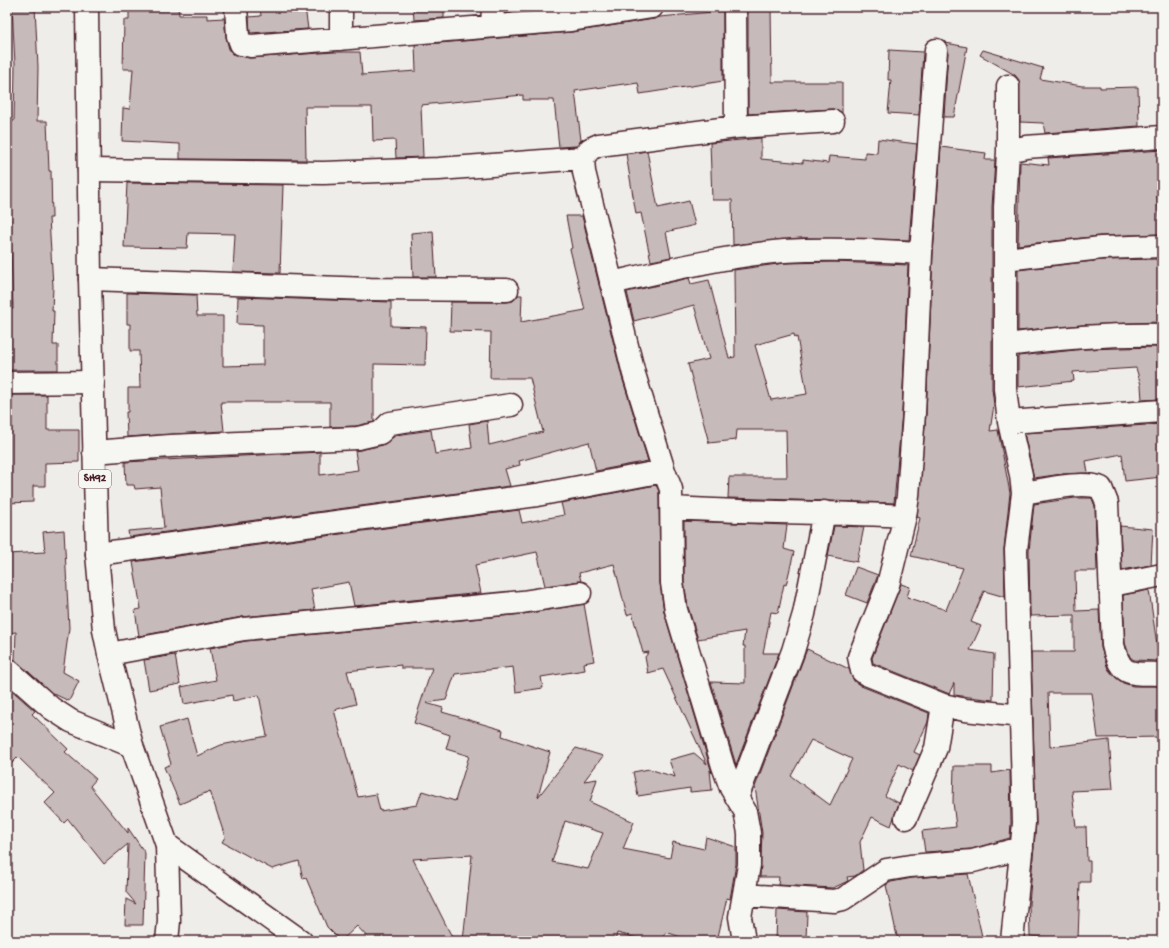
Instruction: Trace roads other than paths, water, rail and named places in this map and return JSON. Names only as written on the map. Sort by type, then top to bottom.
[{"type":"street","name":"SH92","points":[[87,7],[90,279],[94,452],[98,554],[104,630],[132,746],[167,845],[169,921],[167,941]]},
{"type":"street","points":[[236,7],[238,36],[241,44],[251,46],[341,39],[492,17],[571,20],[652,7]]},
{"type":"street","points":[[341,7],[341,39]]},
{"type":"street","points":[[735,7],[736,127]]},
{"type":"street","points":[[936,50],[921,253],[914,413],[905,516],[885,592],[860,657],[861,665],[866,674],[943,705],[966,710],[1021,716]]},
{"type":"street","points":[[1008,86],[1008,151],[1005,207],[1005,389],[1009,422],[1021,475],[1023,493],[1016,550],[1024,823],[1012,941]]},
{"type":"street","points":[[744,941],[740,918],[749,865],[749,832],[745,811],[731,788],[684,643],[676,610],[672,583],[673,508],[671,489],[634,374],[584,172],[583,158],[590,148],[599,145],[736,127],[833,121]]},
{"type":"street","points":[[1008,151],[1026,147],[1162,137]]},
{"type":"street","points":[[89,170],[323,173],[439,169],[583,158]]},
{"type":"street","points":[[1005,259],[1101,248],[1162,246]]},
{"type":"street","points":[[611,283],[688,265],[784,251],[830,249],[921,253]]},
{"type":"street","points":[[90,279],[354,289],[507,290]]},
{"type":"street","points":[[1006,345],[1062,338],[1130,334],[1162,335]]},
{"type":"street","points":[[7,383],[93,382]]},
{"type":"street","points":[[94,452],[170,446],[358,438],[380,434],[390,423],[511,405]]},
{"type":"street","points":[[1009,422],[1162,411]]},
{"type":"street","points":[[98,554],[537,495],[664,471]]},
{"type":"street","points":[[1023,493],[1082,485],[1094,485],[1101,488],[1107,503],[1112,585],[1113,645],[1120,666],[1131,673],[1162,674]]},
{"type":"street","points":[[673,508],[738,512],[824,512],[905,516]]},
{"type":"street","points":[[737,798],[780,686],[799,629],[824,512]]},
{"type":"street","points":[[1112,585],[1162,575]]},
{"type":"street","points":[[109,654],[244,629],[522,602],[580,593]]},
{"type":"street","points":[[7,669],[51,708],[71,721],[132,746]]},
{"type":"street","points":[[906,818],[936,748],[943,705]]},
{"type":"street","points":[[167,845],[301,941]]},
{"type":"street","points":[[744,895],[834,901],[843,899],[886,870],[910,866],[973,861],[1022,848]]}]
